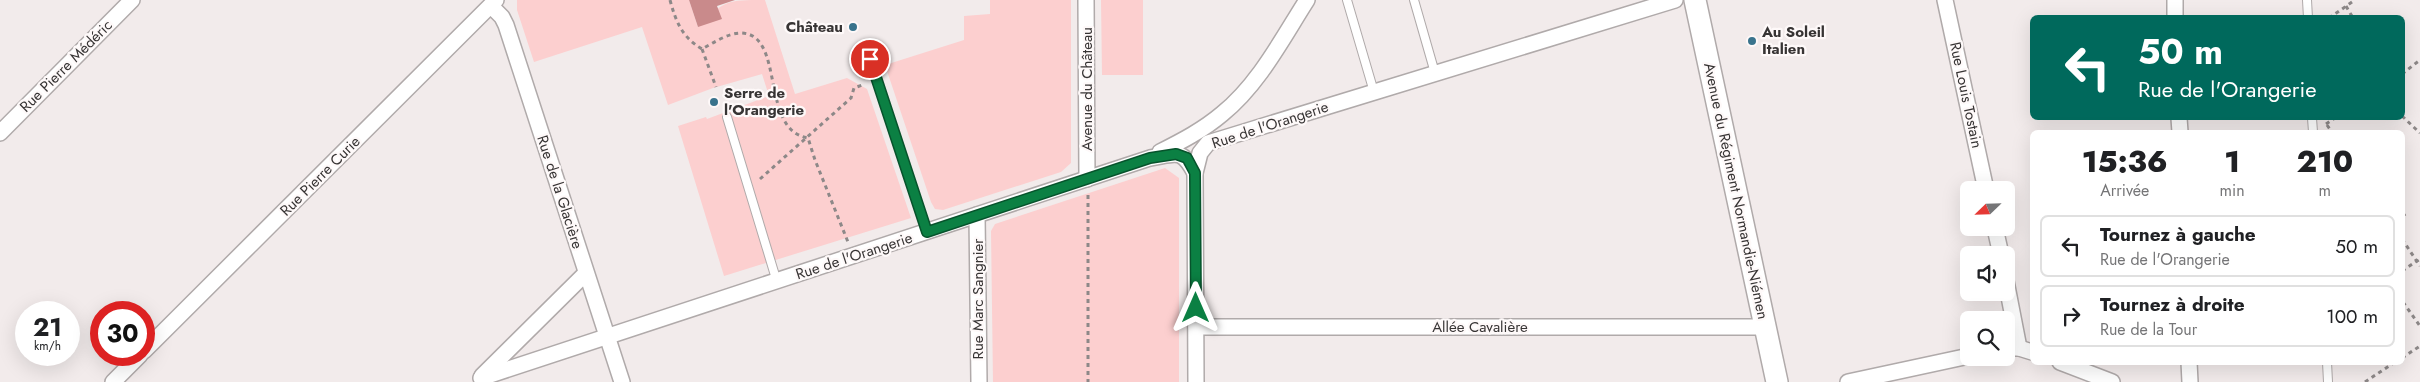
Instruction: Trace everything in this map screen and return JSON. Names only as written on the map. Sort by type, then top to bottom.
[{"type":"main road","name":"Avenue du Régiment Normandie-Niémen","points":[[1695,0],[1777,382]]},
{"type":"street","name":"Rue Pierre Médéric","points":[[0,132],[132,0]]},
{"type":"street","name":"Avenue du Château","points":[[1086,0],[1088,179]]},
{"type":"street","points":[[1150,158],[1200,131],[1222,114],[1245,92],[1307,0]]},
{"type":"street","name":"Rue de l'Orangerie","points":[[1195,173],[1204,147],[1208,143],[1675,0]]},
{"type":"street","name":"Rue Louis Tostain","points":[[1945,0],[1984,181]]},
{"type":"street","points":[[2175,0],[2175,15]]},
{"type":"street","name":"Rue de la Glacière","points":[[493,3],[506,25],[622,382]]},
{"type":"street","name":"Rue Pierre Curie","points":[[155,340],[493,3]]},
{"type":"street","points":[[1222,114],[1236,135]]},
{"type":"street","name":"Rue de l'Orangerie","points":[[479,380],[1150,158],[1182,155],[1187,158],[1195,173]]},
{"type":"street","points":[[1195,173],[1196,382]]},
{"type":"street","name":"Rue Marc Sangnier","points":[[977,215],[978,382]]},
{"type":"street","points":[[479,380],[586,273]]},
{"type":"street","points":[[2010,301],[2019,349]]},
{"type":"street","name":"Allée Cavalière","points":[[1196,328],[1765,328]]},
{"type":"street","points":[[1848,382],[1960,358]]},
{"type":"street","points":[[2068,365],[2112,382]]},
{"type":"street","points":[[2190,365],[2190,382]]},
{"type":"street","points":[[113,382],[129,366]]},
{"type":"lane","points":[[1347,0],[1374,92]]},
{"type":"lane","points":[[1414,0],[1435,73]]},
{"type":"lane","points":[[2307,0],[2308,15]]},
{"type":"lane","points":[[867,50],[927,232]]},
{"type":"lane","points":[[727,117],[777,282]]},
{"type":"lane","points":[[2327,365],[2328,382]]},
{"type":"path","points":[[670,0],[674,18],[683,34],[690,42],[702,49],[716,87]]},
{"type":"path","points":[[2333,15],[2355,0]]},
{"type":"path","points":[[2346,6],[2351,15]]},
{"type":"path","points":[[702,49],[734,34],[751,36],[759,41],[765,52],[781,116],[791,132],[808,138]]},
{"type":"path","points":[[2405,72],[2420,60]]},
{"type":"path","points":[[749,188],[808,138],[851,98],[854,88],[877,79]]},
{"type":"path","points":[[2405,119],[2420,133]]},
{"type":"path","points":[[2326,124],[2332,120]]},
{"type":"path","points":[[808,138],[814,160],[853,256]]},
{"type":"path","points":[[1088,179],[1088,382]]},
{"type":"path","points":[[2405,244],[2418,260],[2420,266]]},
{"type":"path","points":[[2405,269],[2418,260]]},
{"type":"path","points":[[2405,305],[2420,326]]},
{"type":"path","points":[[2405,356],[2420,346]]},
{"type":"path","points":[[2366,382],[2371,381],[2391,365]]},
{"type":"shaded area","points":[[517,0],[689,0],[698,27],[714,11],[727,3],[742,0],[765,0],[795,94],[847,78],[867,89],[911,218],[724,276],[678,126],[706,117],[707,119],[769,96],[762,74],[713,88],[668,105],[642,27],[534,62],[517,10]]},
{"type":"shaded area","points":[[689,0],[735,0],[717,6],[722,19],[698,27]]},
{"type":"shaded area","points":[[990,0],[1071,0],[1071,163],[1061,172],[943,210],[935,209],[885,65],[964,40],[964,16],[990,14]]},
{"type":"shaded area","points":[[1101,0],[1143,0],[1143,75],[1102,75]]},
{"type":"shaded area","points":[[1165,168],[1179,178],[1179,382],[993,382],[991,231],[995,224]]},
{"type":"place","name":"Château","points":[[853,27]]},
{"type":"place","name":"Au Soleil Italien","points":[[1752,41]]},
{"type":"place","name":"Serre de l'Orangerie","points":[[714,102]]},
{"type":"route","points":[[870,59],[927,232],[1150,158],[1176,154],[1187,158],[1195,173],[1196,308]]}]
